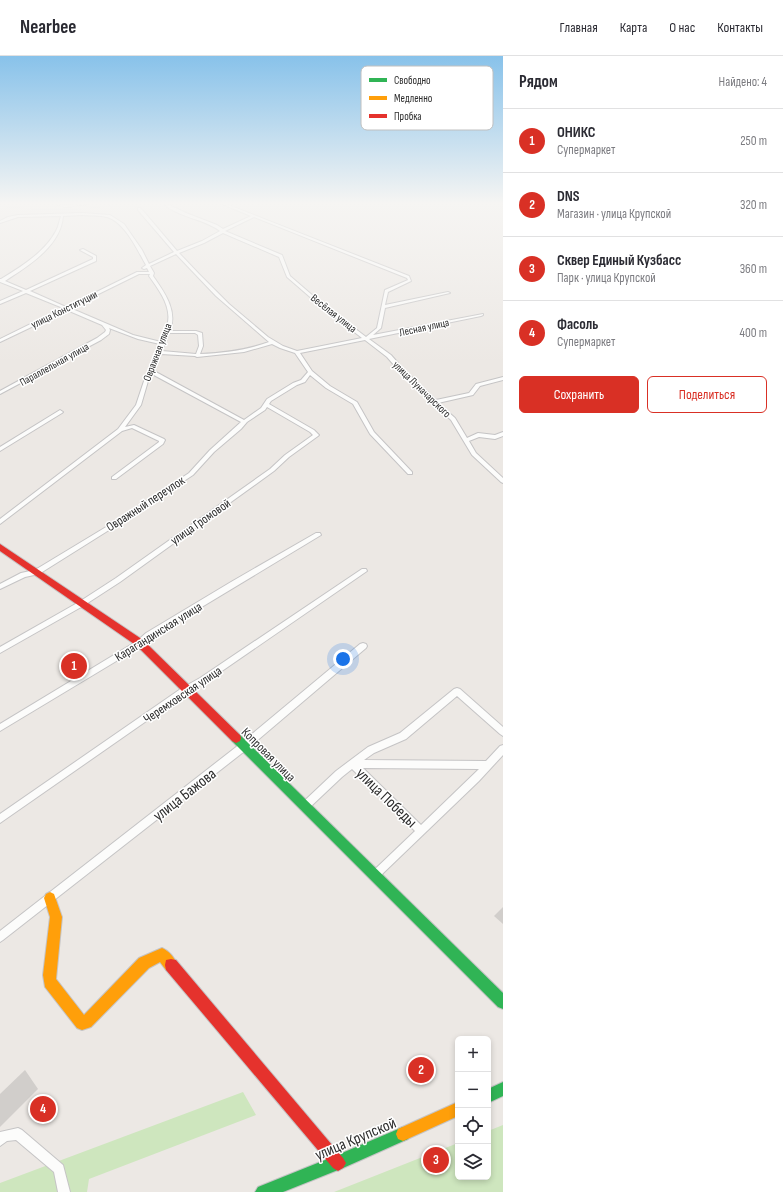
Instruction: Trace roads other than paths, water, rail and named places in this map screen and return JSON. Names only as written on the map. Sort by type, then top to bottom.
[{"type":"street","points":[[1,281],[23,268],[36,257]]},
{"type":"street","points":[[0,304],[95,260],[95,257]]},
{"type":"street","name":"Овражная улица","points":[[0,522],[120,430],[138,405],[146,381],[170,325],[169,306],[167,300],[151,276],[152,273],[143,257]]},
{"type":"street","points":[[138,273],[147,266],[166,257]]},
{"type":"street","points":[[181,257],[232,310],[271,343],[281,348],[297,352],[310,372],[328,387],[355,403],[372,433],[410,473]]},
{"type":"street","name":"Весёлая улица","points":[[281,257],[288,276],[318,302],[366,339]]},
{"type":"street","points":[[359,257],[408,277],[410,280],[386,290],[379,328],[366,339]]},
{"type":"street","name":"улица Конституции","points":[[0,341],[138,273],[152,273]]},
{"type":"street","points":[[1,281],[140,339],[162,343]]},
{"type":"street","points":[[383,307],[448,294]]},
{"type":"street","name":"Лесная улица","points":[[297,352],[481,315]]},
{"type":"street","name":"Параллельная улица","points":[[0,393],[99,339],[107,333],[108,330],[104,324]]},
{"type":"street","points":[[167,332],[196,332],[200,334],[201,346],[197,356]]},
{"type":"street","name":"улица Луначарского","points":[[366,339],[390,356],[402,372],[453,419],[474,454],[503,481]]},
{"type":"street","points":[[159,352],[197,356],[256,350],[271,343]]},
{"type":"street","points":[[151,372],[244,422]]},
{"type":"street","name":"Овражный переулок","points":[[0,587],[23,575],[37,572],[123,519],[191,474],[212,450],[239,428],[244,422],[263,409],[274,397],[303,381],[310,372]]},
{"type":"street","points":[[434,402],[471,394],[478,385],[503,378]]},
{"type":"street","name":"улица Громовой","points":[[0,650],[82,604],[118,580],[272,470],[287,456],[316,435],[312,431],[266,405]]},
{"type":"street","points":[[0,449],[60,412]]},
{"type":"street","points":[[114,478],[161,443],[162,440],[132,426],[120,430]]},
{"type":"street","points":[[466,442],[478,435],[495,437],[503,434]]},
{"type":"street","name":"Карагандинская улица","points":[[0,728],[140,644],[149,635],[318,535]]},
{"type":"street","name":"Копровая улица","points":[[0,547],[140,644],[503,1002]]},
{"type":"street","name":"Черемховская улица","points":[[0,819],[186,690],[364,571]]},
{"type":"street","name":"улица Бажова","points":[[0,937],[243,747],[363,646]]},
{"type":"street","name":"улица Победы","points":[[304,807],[339,774],[371,750],[403,736],[457,691],[503,732]]},
{"type":"street","points":[[374,876],[503,749]]},
{"type":"street","points":[[353,764],[488,765]]},
{"type":"street","name":"улица Победы","points":[[353,764],[421,831]]},
{"type":"street","points":[[50,898],[56,917],[49,975],[50,982],[82,1023],[86,1022],[144,963],[162,954],[338,1163]]},
{"type":"street","points":[[491,1095],[503,1089]]},
{"type":"street","name":"улица Крупской","points":[[264,1192],[338,1163],[455,1110]]},
{"type":"street","points":[[0,1140],[4,1136],[18,1134],[59,1169],[64,1192]]},
{"type":"place","name":"ОНИКС","points":[[74,666]]},
{"type":"place","name":"DNS","points":[[421,1070]]},
{"type":"place","name":"Фасоль","points":[[43,1109]]},
{"type":"place","name":"Сквер Единый Кузбасс","points":[[436,1160]]}]
